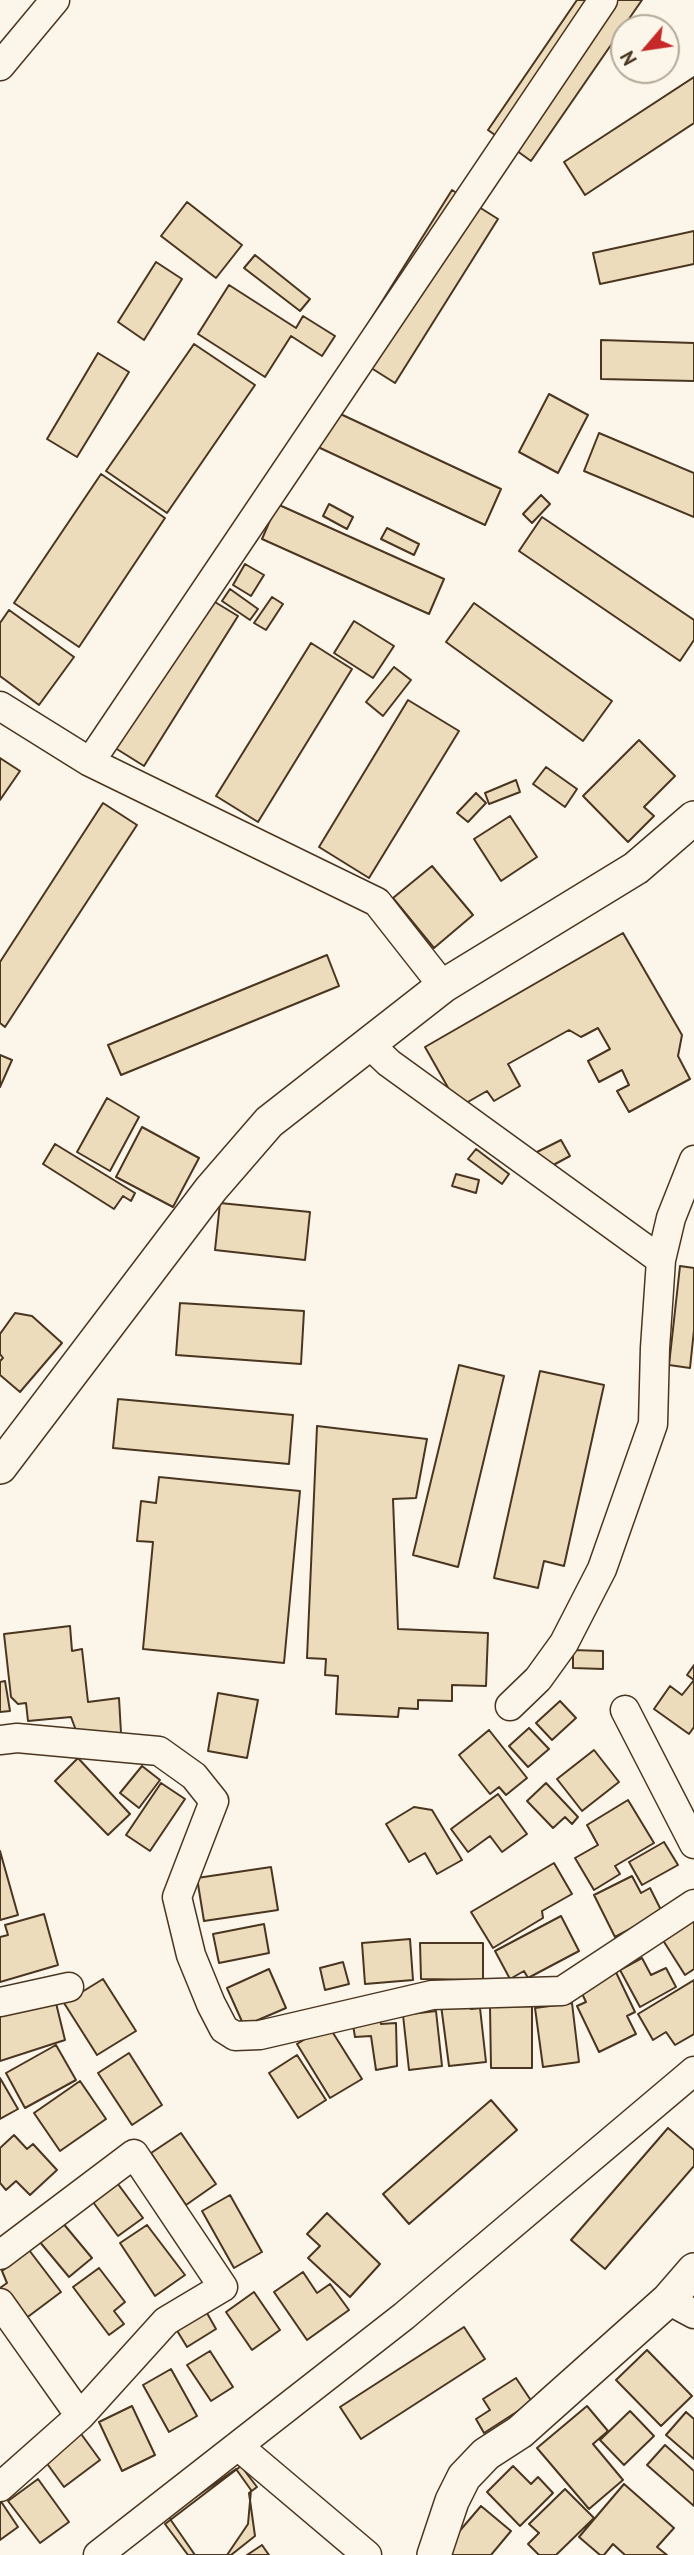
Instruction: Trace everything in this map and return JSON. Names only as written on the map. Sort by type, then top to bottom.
[{"type":"street","points":[[0,66],[55,0]]},
{"type":"street","points":[[90,762],[603,0]]},
{"type":"street","points":[[0,706],[90,762],[377,902],[443,986]]},
{"type":"street","points":[[0,1467],[211,1189],[269,1122],[443,986],[636,868],[694,818]]},
{"type":"street","points":[[369,1044],[389,1063],[661,1260]]},
{"type":"street","points":[[509,1706],[538,1679],[564,1643],[602,1569],[653,1424],[661,1260],[671,1218],[694,1160]]},
{"type":"street","points":[[625,1710],[694,1844]]},
{"type":"street","points":[[0,1740],[17,1738],[159,1751],[194,1776],[214,1801],[177,1897],[191,1955],[211,2004],[224,2028],[235,2036],[260,2035],[432,1995],[562,1991],[694,1904]]},
{"type":"street","points":[[0,2002],[69,1987]]},
{"type":"street","points":[[98,2555],[404,2316],[694,2071]]},
{"type":"street","points":[[0,2255],[134,2154],[223,2287],[166,2321],[80,2416],[0,2487]]},
{"type":"street","points":[[434,2555],[452,2501],[464,2477],[486,2454],[520,2432],[681,2307],[694,2270]]},
{"type":"street","points":[[0,2303],[80,2416]]},
{"type":"street","points":[[238,2446],[368,2555]]},
{"type":"building","points":[[577,0],[642,0],[632,14],[610,14],[610,46],[531,161],[488,130]]},
{"type":"building","points":[[694,77],[694,123],[585,195],[564,162]]},
{"type":"building","points":[[452,190],[498,219],[395,383],[349,354]]},
{"type":"building","points":[[187,202],[242,245],[216,278],[161,236]]},
{"type":"building","points":[[694,231],[694,264],[600,284],[593,253]]},
{"type":"building","points":[[255,255],[310,299],[300,311],[244,268]]},
{"type":"building","points":[[156,262],[182,279],[144,340],[118,322]]},
{"type":"building","points":[[229,285],[296,328],[303,316],[335,336],[322,356],[291,336],[265,377],[198,334]]},
{"type":"building","points":[[601,340],[694,343],[694,381],[601,379]]},
{"type":"building","points":[[194,344],[255,385],[167,513],[106,471]]},
{"type":"building","points":[[98,353],[129,372],[77,457],[47,439]]},
{"type":"building","points":[[549,394],[588,415],[558,473],[519,452]]},
{"type":"building","points":[[334,411],[501,489],[485,525],[318,447]]},
{"type":"building","points":[[599,433],[694,473],[694,517],[584,471]]},
{"type":"building","points":[[101,474],[165,518],[79,647],[14,603]]},
{"type":"building","points":[[541,495],[550,504],[532,523],[523,514]]},
{"type":"building","points":[[277,504],[444,579],[429,614],[262,539]]},
{"type":"building","points":[[329,504],[353,517],[347,529],[323,516]]},
{"type":"building","points":[[542,517],[694,620],[694,640],[680,661],[519,551]]},
{"type":"building","points":[[387,528],[419,544],[414,555],[381,539]]},
{"type":"building","points":[[245,564],[264,575],[251,596],[233,585]]},
{"type":"building","points":[[230,589],[258,609],[250,620],[222,601]]},
{"type":"building","points":[[205,596],[238,616],[144,766],[112,746]]},
{"type":"building","points":[[272,597],[283,604],[266,630],[254,623]]},
{"type":"building","points":[[474,603],[612,701],[583,741],[446,642]]},
{"type":"building","points":[[9,610],[74,657],[39,705],[0,676],[0,623]]},
{"type":"building","points":[[354,621],[394,646],[373,678],[334,653]]},
{"type":"building","points":[[311,643],[352,669],[258,822],[216,796]]},
{"type":"building","points":[[394,667],[411,680],[383,716],[366,702]]},
{"type":"building","points":[[408,700],[459,731],[369,878],[319,847]]},
{"type":"building","points":[[639,740],[675,776],[644,807],[654,816],[628,842],[583,796]]},
{"type":"building","points":[[0,758],[20,771],[0,800]]},
{"type":"building","points":[[546,767],[577,789],[565,807],[533,784]]},
{"type":"building","points":[[516,780],[520,792],[489,804],[485,793]]},
{"type":"building","points":[[476,793],[486,803],[468,822],[457,813]]},
{"type":"building","points":[[103,803],[137,825],[5,1027],[0,1023],[0,962]]},
{"type":"building","points":[[510,816],[537,857],[501,881],[474,839]]},
{"type":"building","points":[[432,866],[473,915],[434,948],[393,898]]},
{"type":"building","points":[[623,933],[682,1035],[678,1056],[690,1079],[629,1112],[617,1091],[629,1085],[622,1070],[599,1082],[588,1061],[610,1049],[598,1028],[581,1037],[569,1030],[508,1064],[520,1086],[494,1101],[487,1091],[459,1107],[425,1047]]},
{"type":"building","points":[[327,955],[339,986],[121,1075],[108,1045]]},
{"type":"building","points":[[0,1055],[12,1060],[0,1087]]},
{"type":"building","points":[[107,1098],[139,1117],[110,1171],[77,1152]]},
{"type":"building","points":[[142,1127],[199,1158],[173,1207],[116,1177]]},
{"type":"building","points":[[561,1140],[570,1156],[546,1169],[537,1152]]},
{"type":"building","points":[[55,1144],[135,1193],[131,1201],[123,1196],[114,1209],[43,1164]]},
{"type":"building","points":[[476,1149],[509,1174],[502,1184],[468,1159]]},
{"type":"building","points":[[456,1174],[479,1180],[476,1193],[452,1186]]},
{"type":"building","points":[[220,1203],[310,1212],[305,1260],[215,1250]]},
{"type":"building","points":[[680,1266],[694,1268],[694,1330],[690,1368],[669,1365]]},
{"type":"building","points":[[180,1303],[304,1311],[301,1364],[176,1355]]},
{"type":"building","points":[[15,1313],[32,1316],[62,1343],[20,1392],[0,1375],[0,1361],[3,1358],[0,1354],[0,1334]]},
{"type":"building","points":[[459,1365],[504,1376],[458,1567],[413,1555]]},
{"type":"building","points":[[540,1371],[604,1385],[564,1566],[544,1561],[538,1588],[494,1578]]},
{"type":"building","points":[[118,1399],[293,1415],[289,1464],[113,1448]]},
{"type":"building","points":[[317,1426],[427,1439],[416,1498],[393,1499],[398,1629],[488,1633],[486,1686],[452,1685],[452,1701],[418,1700],[418,1709],[399,1708],[398,1717],[336,1714],[338,1676],[325,1675],[326,1659],[307,1658]]},
{"type":"building","points":[[159,1477],[300,1491],[284,1663],[143,1649],[153,1542],[137,1541],[141,1501],[156,1503]]},
{"type":"building","points":[[70,1626],[72,1651],[82,1649],[88,1702],[119,1698],[121,1733],[78,1736],[71,1717],[28,1721],[26,1703],[18,1704],[11,1697],[4,1634]]},
{"type":"building","points":[[573,1650],[603,1651],[603,1669],[573,1668]]},
{"type":"building","points":[[694,1665],[694,1680],[687,1675]]},
{"type":"building","points":[[694,1680],[694,1727],[689,1734],[654,1709],[670,1686],[682,1695]]},
{"type":"building","points":[[5,1681],[10,1711],[0,1712],[0,1682]]},
{"type":"building","points":[[218,1693],[258,1700],[247,1758],[208,1751]]},
{"type":"building","points":[[560,1701],[576,1718],[552,1740],[536,1723]]},
{"type":"building","points":[[529,1728],[549,1749],[528,1767],[509,1746]]},
{"type":"building","points":[[489,1730],[527,1778],[506,1795],[499,1787],[490,1794],[459,1755]]},
{"type":"building","points":[[594,1750],[619,1782],[582,1811],[557,1779]]},
{"type":"building","points":[[78,1758],[130,1814],[108,1835],[55,1781]]},
{"type":"building","points":[[142,1766],[160,1780],[139,1808],[120,1793]]},
{"type":"building","points":[[161,1783],[185,1799],[150,1851],[126,1835]]},
{"type":"building","points":[[546,1783],[578,1817],[572,1824],[565,1817],[553,1828],[527,1801]]},
{"type":"building","points":[[498,1794],[527,1834],[502,1852],[490,1836],[468,1852],[451,1829]]},
{"type":"building","points":[[628,1800],[654,1843],[615,1866],[620,1874],[594,1890],[575,1858],[598,1845],[587,1825]]},
{"type":"building","points":[[414,1807],[432,1810],[462,1860],[437,1874],[425,1853],[409,1862],[386,1824]]},
{"type":"building","points":[[664,1842],[678,1865],[642,1885],[629,1862]]},
{"type":"building","points":[[0,1851],[18,1915],[0,1920]]},
{"type":"building","points":[[554,1863],[572,1894],[542,1911],[543,1918],[493,1948],[471,1912]]},
{"type":"building","points":[[271,1867],[278,1910],[204,1921],[197,1878]]},
{"type":"building","points":[[632,1876],[641,1893],[650,1888],[662,1912],[615,1937],[594,1895]]},
{"type":"building","points":[[44,1914],[58,1965],[0,1982],[0,1937],[8,1935],[5,1925]]},
{"type":"building","points":[[561,1916],[579,1951],[528,1978],[524,1971],[510,1979],[495,1951]]},
{"type":"building","points":[[694,1916],[694,1969],[685,1975],[659,1934]]},
{"type":"building","points":[[264,1924],[269,1953],[219,1963],[213,1934]]},
{"type":"building","points":[[410,1939],[413,1980],[365,1984],[362,1943]]},
{"type":"building","points":[[420,1943],[483,1943],[483,1980],[421,1979]]},
{"type":"building","points":[[642,1958],[651,1975],[666,1968],[676,1987],[640,2007],[620,1970]]},
{"type":"building","points":[[343,1962],[349,1984],[325,1990],[320,1968]]},
{"type":"building","points":[[613,1966],[635,2012],[627,2016],[636,2034],[599,2052],[577,2006],[586,2002],[577,1983]]},
{"type":"building","points":[[269,1969],[286,2008],[244,2026],[227,1988]]},
{"type":"building","points":[[103,1979],[136,2031],[97,2055],[64,2003]]},
{"type":"building","points":[[694,1980],[694,2034],[675,2045],[666,2032],[653,2040],[638,2014]]},
{"type":"building","points":[[54,1995],[65,2040],[0,2061],[0,2011]]},
{"type":"building","points":[[466,2003],[471,2009],[480,2008],[486,2062],[449,2066],[441,2005]]},
{"type":"building","points":[[572,2003],[579,2062],[543,2067],[535,2008]]},
{"type":"building","points":[[532,2006],[532,2068],[491,2068],[490,2007]]},
{"type":"building","points":[[436,2011],[442,2066],[409,2070],[403,2015]]},
{"type":"building","points":[[378,2013],[381,2024],[396,2023],[397,2066],[376,2070],[371,2036],[355,2037],[352,2019]]},
{"type":"building","points":[[328,2025],[362,2079],[330,2098],[297,2044]]},
{"type":"building","points":[[56,2045],[76,2080],[25,2108],[6,2073]]},
{"type":"building","points":[[129,2053],[162,2105],[132,2125],[98,2073]]},
{"type":"building","points":[[297,2055],[326,2100],[298,2118],[269,2073]]},
{"type":"building","points":[[0,2078],[18,2109],[0,2119]]},
{"type":"building","points":[[80,2081],[106,2119],[60,2151],[34,2113]]},
{"type":"building","points":[[491,2100],[517,2130],[409,2224],[383,2194]]},
{"type":"building","points":[[668,2128],[694,2150],[694,2166],[605,2269],[571,2240]]},
{"type":"building","points":[[181,2133],[216,2184],[186,2205],[151,2153]]},
{"type":"building","points":[[14,2135],[27,2149],[33,2144],[57,2170],[30,2195],[16,2181],[6,2190],[0,2183],[0,2148]]},
{"type":"building","points":[[115,2180],[143,2218],[118,2236],[90,2198]]},
{"type":"building","points":[[230,2195],[262,2252],[234,2268],[202,2211]]},
{"type":"building","points":[[327,2213],[380,2264],[350,2297],[308,2258],[320,2246],[307,2234]]},
{"type":"building","points":[[57,2216],[92,2258],[69,2277],[34,2235]]},
{"type":"building","points":[[147,2225],[185,2275],[155,2296],[120,2243]]},
{"type":"building","points":[[29,2250],[61,2292],[21,2322],[0,2294],[0,2288],[7,2283],[2,2271]]},
{"type":"building","points":[[99,2268],[125,2302],[114,2311],[124,2324],[109,2335],[73,2287]]},
{"type":"building","points":[[303,2272],[317,2293],[330,2284],[349,2310],[307,2340],[274,2292]]},
{"type":"building","points":[[254,2292],[280,2330],[252,2350],[226,2312]]},
{"type":"building","points":[[203,2306],[216,2329],[187,2347],[173,2324]]},
{"type":"building","points":[[464,2327],[485,2359],[361,2439],[340,2407]]},
{"type":"building","points":[[647,2350],[692,2396],[661,2426],[616,2380]]},
{"type":"building","points":[[210,2351],[233,2387],[211,2401],[187,2365]]},
{"type":"building","points":[[171,2369],[197,2416],[169,2432],[143,2385]]},
{"type":"building","points":[[516,2378],[532,2402],[484,2433],[476,2419],[490,2410],[483,2399]]},
{"type":"building","points":[[132,2406],[155,2455],[122,2471],[99,2422]]},
{"type":"building","points":[[587,2406],[608,2431],[593,2444],[623,2480],[589,2509],[537,2448]]},
{"type":"building","points":[[630,2411],[654,2436],[624,2465],[600,2440]]},
{"type":"building","points":[[686,2412],[694,2419],[694,2459],[666,2435]]},
{"type":"building","points":[[71,2420],[100,2460],[64,2487],[35,2447]]},
{"type":"building","points":[[665,2445],[694,2471],[694,2506],[647,2465]]},
{"type":"building","points":[[241,2466],[257,2487],[249,2493],[255,2536],[231,2555],[188,2555],[165,2524]]},
{"type":"building","points":[[513,2466],[531,2484],[538,2477],[553,2493],[520,2526],[487,2492]]},
{"type":"building","points":[[236,2469],[251,2490],[248,2524],[227,2555],[195,2555],[168,2516]]},
{"type":"building","points":[[38,2479],[69,2522],[40,2543],[8,2501]]},
{"type":"building","points":[[624,2484],[674,2528],[657,2547],[667,2555],[625,2555],[613,2544],[604,2555],[600,2555],[579,2537]]},
{"type":"building","points":[[565,2489],[594,2518],[556,2555],[539,2555],[528,2544],[539,2533],[529,2524]]},
{"type":"building","points":[[0,2500],[18,2527],[0,2540]]},
{"type":"building","points":[[481,2506],[511,2531],[491,2555],[453,2555],[445,2548]]},
{"type":"building","points":[[262,2545],[269,2555],[247,2555]]}]
